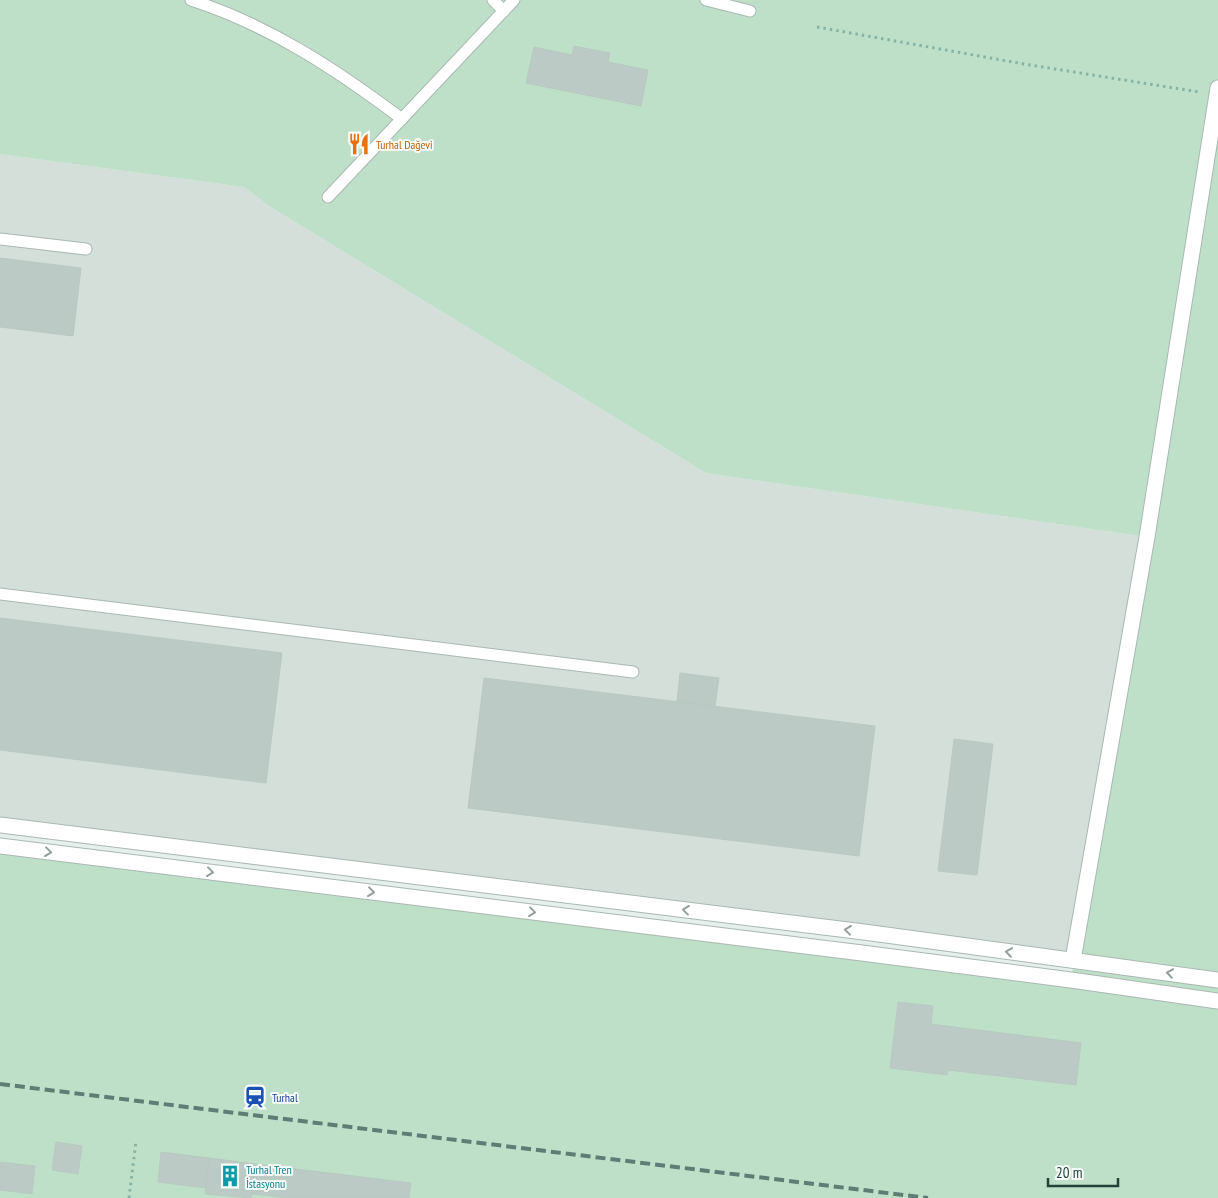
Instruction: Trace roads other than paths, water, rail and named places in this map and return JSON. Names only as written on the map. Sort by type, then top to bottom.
[{"type":"street","points":[[1074,960],[1146,547],[1218,92]]},
{"type":"street","points":[[0,825],[844,930],[1218,980]]},
{"type":"street","points":[[0,846],[881,955],[1218,1001]]},
{"type":"lane","points":[[191,0],[208,5],[276,35],[355,84],[402,119]]},
{"type":"lane","points":[[492,0],[504,11]]},
{"type":"lane","points":[[328,197],[514,0]]},
{"type":"lane","points":[[706,0],[750,11]]},
{"type":"lane","points":[[0,239],[86,249]]},
{"type":"lane","points":[[0,594],[633,672]]},
{"type":"railway","points":[[0,1084],[928,1198]]},
{"type":"place","name":"Turhal Dağevi","points":[[359,144]]},
{"type":"place","name":"Turhal","points":[[255,1097]]},
{"type":"place","name":"Turhal Tren İstasyonu","points":[[230,1176]]}]
